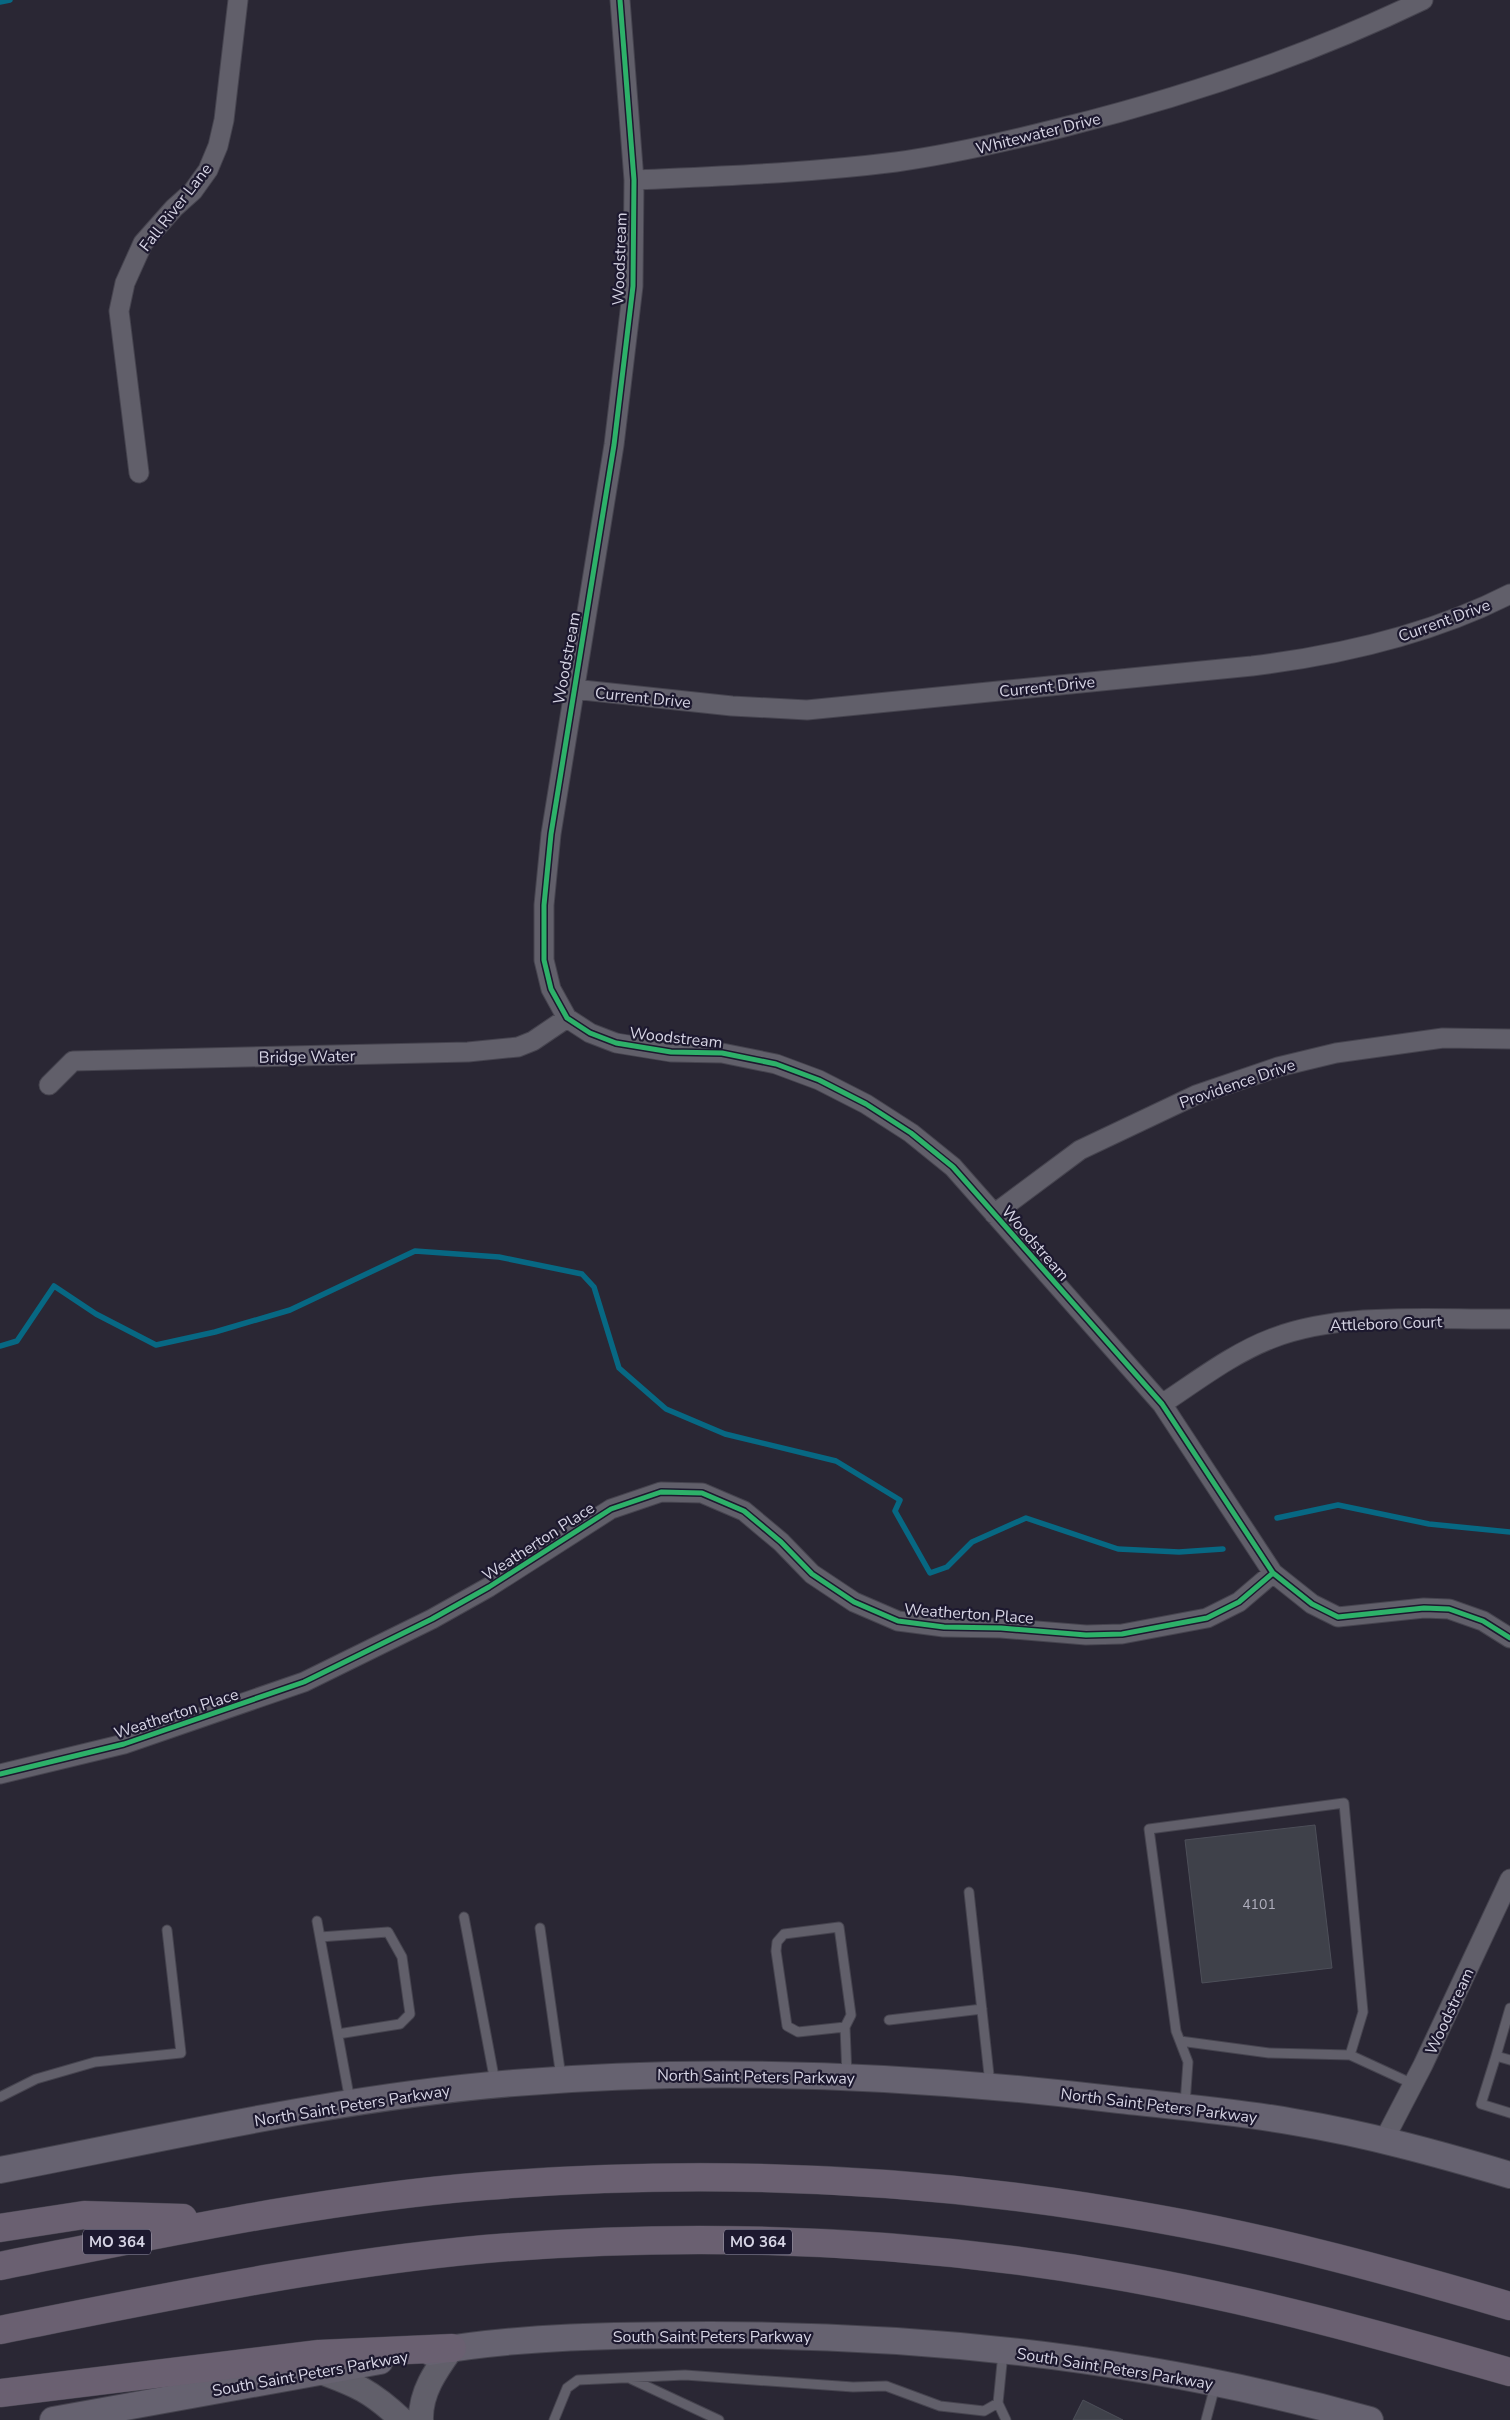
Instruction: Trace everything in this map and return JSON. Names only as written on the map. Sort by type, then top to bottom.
[{"type":"highway","name":"MO 364","points":[[0,2266],[234,2219],[374,2198],[513,2184],[590,2180],[737,2178],[840,2182],[1052,2201],[1159,2219],[1264,2240],[1510,2306]]},
{"type":"highway","points":[[0,2228],[84,2215],[234,2219]]},
{"type":"highway","name":"MO 364","points":[[0,2330],[252,2281],[485,2249],[605,2243],[709,2241],[824,2243],[979,2257],[1129,2278],[1287,2310],[1510,2372]]},
{"type":"highway","points":[[1475,2296],[1510,2300]]},
{"type":"highway","points":[[0,2393],[320,2354],[452,2348]]},
{"type":"main road","name":"North Saint Peters Parkway","points":[[0,2170],[296,2111],[350,2103],[496,2085],[561,2080],[658,2074],[761,2073],[847,2076],[990,2085],[1293,2122],[1384,2140],[1510,2175]]},
{"type":"main road","name":"South Saint Peters Parkway","points":[[53,2420],[452,2348],[635,2335],[824,2336],[1003,2350],[1099,2363],[1216,2384],[1370,2420]]},
{"type":"street","name":"Fall River Lane","points":[[139,473],[119,311],[125,284],[143,243],[174,208],[193,191],[208,170],[218,146],[224,120],[238,0]]},
{"type":"street","name":"Woodstream","points":[[620,0],[634,180],[632,286],[614,445],[550,834],[544,905],[544,960],[551,989],[567,1018],[590,1033],[616,1043],[671,1052],[722,1053],[776,1064],[818,1080],[866,1104],[911,1133],[953,1167],[1162,1404],[1274,1573],[1312,1604],[1338,1617],[1424,1608],[1449,1609],[1483,1621],[1510,1638]]},
{"type":"street","name":"Whitewater Drive","points":[[634,180],[729,176],[896,162],[987,147],[1096,119],[1196,90],[1282,60],[1387,17],[1423,0]]},
{"type":"street","name":"Current Drive","points":[[573,689],[732,706],[807,710],[1252,666],[1316,658],[1367,647],[1434,626],[1488,605],[1510,594]]},
{"type":"street","name":"Bridge Water","points":[[49,1085],[74,1061],[499,1050],[533,1041],[567,1018]]},
{"type":"street","name":"Providence Drive","points":[[994,1214],[1080,1150],[1196,1095],[1278,1067],[1336,1053],[1443,1038],[1510,1039]]},
{"type":"street","name":"Attleboro Court","points":[[1162,1404],[1225,1363],[1273,1338],[1324,1325],[1373,1320],[1510,1319]]},
{"type":"street","name":"Weatherton Place","points":[[0,1774],[124,1744],[304,1682],[432,1619],[490,1587],[611,1509],[661,1492],[702,1493],[744,1511],[782,1542],[812,1574],[854,1602],[898,1621],[944,1627],[1001,1628],[1086,1635],[1122,1634],[1207,1618],[1239,1602],[1274,1573]]},
{"type":"street","name":"Woodstream","points":[[1384,2140],[1413,2084],[1510,1879]]},
{"type":"street","points":[[421,2420],[421,2410],[426,2392],[434,2374],[452,2348]]},
{"type":"street","points":[[318,2371],[354,2384],[378,2397],[402,2420]]},
{"type":"lane","points":[[1184,2108],[1188,2062],[1174,2022],[1149,1829],[1344,1803],[1363,2012],[1350,2055]]},
{"type":"lane","points":[[969,1892],[990,2085]]},
{"type":"lane","points":[[464,1917],[496,2085]]},
{"type":"lane","points":[[317,1921],[350,2103]]},
{"type":"lane","points":[[844,2027],[798,2032],[787,2026],[776,1951],[777,1942],[784,1934],[839,1927],[850,2015],[844,2027],[847,2076]]},
{"type":"lane","points":[[540,1928],[561,2080]]},
{"type":"lane","points":[[0,2097],[36,2079],[95,2062],[182,2053],[167,1930]]},
{"type":"lane","points":[[320,1937],[388,1932],[402,1957],[410,2014],[400,2024],[338,2034]]},
{"type":"lane","points":[[1510,2008],[1481,2104],[1510,2113]]},
{"type":"lane","points":[[889,2020],[982,2009]]},
{"type":"lane","points":[[1180,2042],[1269,2053],[1350,2055],[1413,2084]]},
{"type":"lane","points":[[1496,2056],[1510,2060]]},
{"type":"lane","points":[[1003,2350],[998,2402],[1006,2420]]},
{"type":"lane","points":[[554,2420],[567,2388],[578,2380],[685,2375],[853,2387],[886,2386],[940,2406],[984,2411],[998,2402]]},
{"type":"lane","points":[[628,2378],[719,2420]]},
{"type":"lane","points":[[1206,2420],[1216,2384]]},
{"type":"building","points":[[1315,1825],[1332,1968],[1202,1983],[1185,1840]]},
{"type":"building","points":[[1083,2400],[1123,2420],[1073,2420]]},
{"type":"waterway","points":[[0,2],[10,0]]},
{"type":"waterway","points":[[0,1346],[17,1341],[54,1286],[96,1314],[156,1345],[215,1332],[290,1310],[415,1251],[499,1257],[582,1274],[594,1287],[619,1368],[666,1409],[725,1434],[836,1461],[900,1500],[895,1511],[930,1573],[947,1567],[972,1542],[1026,1518],[1118,1549],[1179,1552],[1223,1549]]},
{"type":"waterway","points":[[1277,1518],[1338,1505],[1429,1524],[1510,1532]]},
{"type":"cycle path","points":[[620,0],[634,180],[633,286],[614,445],[551,834],[544,905],[544,960],[551,989],[567,1018],[590,1033],[616,1043],[671,1052],[722,1053],[776,1064],[819,1080],[866,1104],[911,1133],[953,1167],[1162,1404],[1273,1573],[1312,1604],[1338,1617],[1424,1608],[1449,1609],[1483,1621],[1510,1638]]},
{"type":"cycle path","points":[[0,1774],[124,1744],[304,1682],[432,1619],[489,1587],[611,1509],[661,1492],[702,1493],[744,1511],[781,1542],[812,1574],[854,1602],[898,1621],[944,1627],[1001,1628],[1086,1635],[1122,1634],[1207,1618],[1239,1602],[1273,1573]]}]
